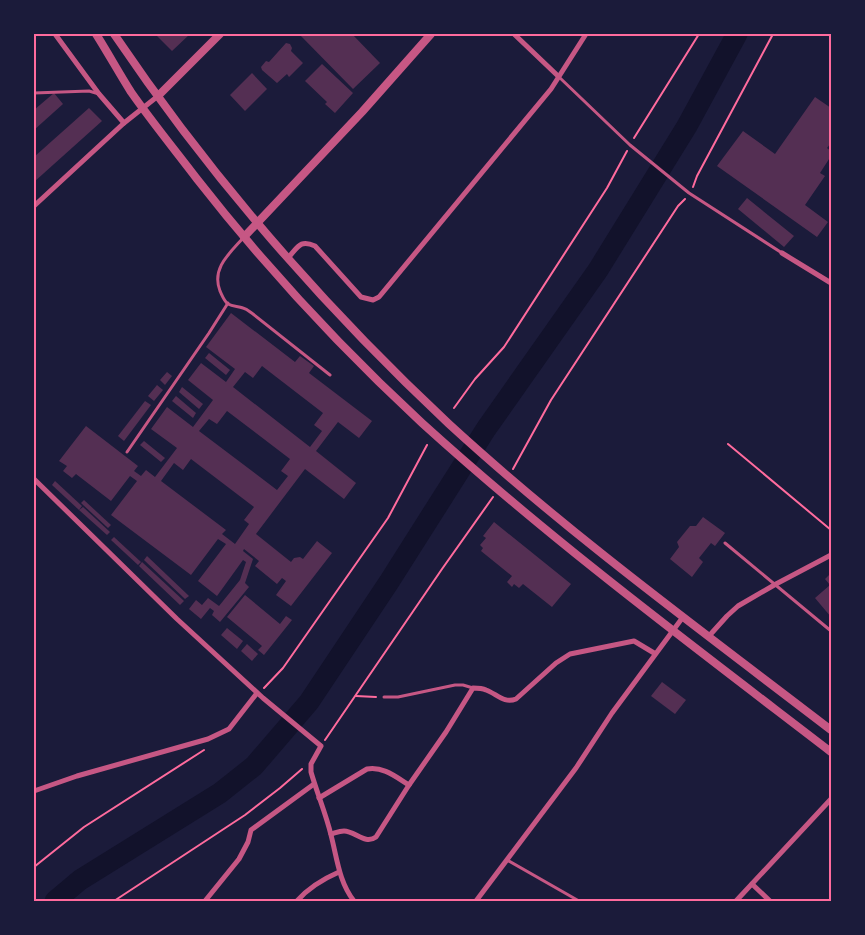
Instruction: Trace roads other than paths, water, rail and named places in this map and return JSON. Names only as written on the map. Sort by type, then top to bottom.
[{"type":"street","points":[[55,34],[99,94],[124,123]]},
{"type":"street","points":[[96,34],[143,108],[244,237],[290,290],[349,352],[440,439],[495,487],[672,630],[831,752]]},
{"type":"street","points":[[114,34],[158,96],[257,223],[375,351],[450,424],[559,519],[831,730]]},
{"type":"street","points":[[34,206],[124,123],[158,96],[220,34]]},
{"type":"street","points":[[244,237],[362,112],[431,34]]},
{"type":"street","points":[[514,34],[558,76]]},
{"type":"street","points":[[288,258],[301,244],[307,242],[316,246],[361,297],[373,300],[379,296],[550,89],[586,34]]},
{"type":"street","points":[[782,253],[831,283]]},
{"type":"street","points":[[34,479],[176,619],[257,693],[319,745],[311,764],[311,772],[331,834],[339,872],[344,885],[354,901]]},
{"type":"street","points":[[709,636],[738,606],[831,555]]},
{"type":"street","points":[[476,901],[576,768],[654,653],[683,617]]},
{"type":"street","points":[[331,834],[345,831],[366,840],[372,840],[376,837],[473,688],[485,689],[503,699],[511,701],[516,699],[570,654],[634,641],[654,653]]},
{"type":"street","points":[[34,791],[77,776],[208,739],[229,729],[257,693]]},
{"type":"street","points":[[319,798],[367,769],[374,768],[390,774],[409,785]]},
{"type":"street","points":[[205,901],[239,860],[248,842],[251,830],[314,784]]},
{"type":"street","points":[[736,901],[831,798]]},
{"type":"street","points":[[297,901],[323,878],[339,872]]},
{"type":"street","points":[[752,884],[770,901]]},
{"type":"lane","points":[[558,76],[634,148],[687,191],[782,253]]},
{"type":"lane","points":[[34,93],[89,91],[99,94]]},
{"type":"lane","points":[[244,237],[219,267],[218,286],[228,303],[244,308],[253,314],[330,375]]},
{"type":"lane","points":[[127,452],[209,334],[228,303]]},
{"type":"lane","points":[[725,542],[831,631]]},
{"type":"lane","points":[[384,697],[398,697],[455,685],[473,688]]},
{"type":"lane","points":[[507,860],[579,901]]},
{"type":"waterway","points":[[55,901],[80,880],[220,793],[254,766],[309,702],[389,582],[486,429],[598,270],[687,126],[737,34]]}]
